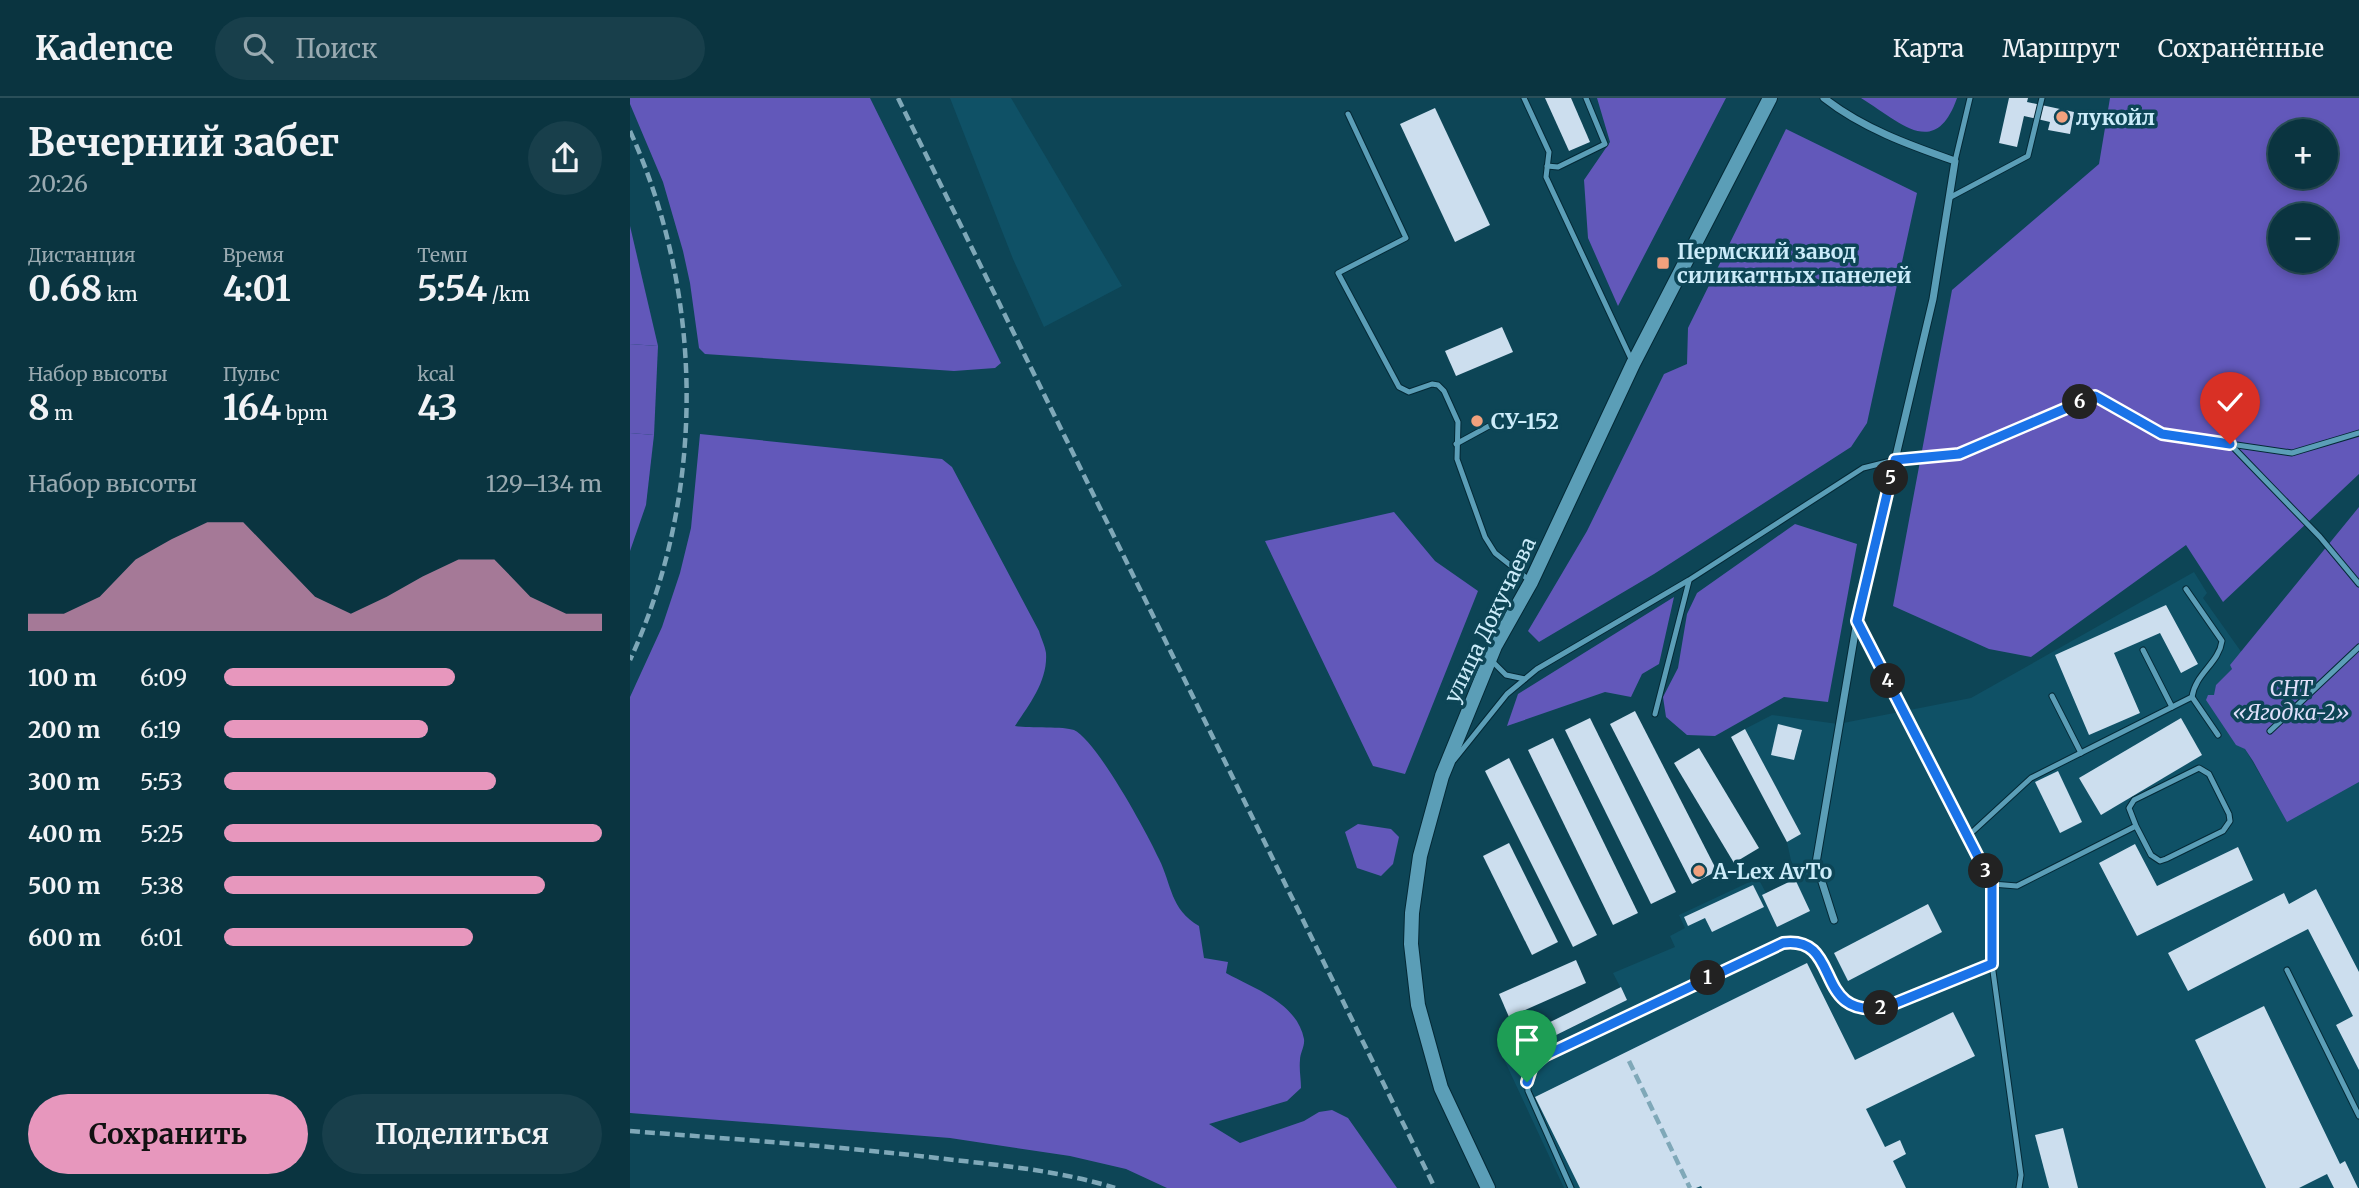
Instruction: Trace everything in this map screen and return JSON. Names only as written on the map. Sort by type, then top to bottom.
[{"type":"main road","name":"улица Докучаева","points":[[1488,1188],[1441,1088],[1418,1005],[1413,973],[1412,913],[1420,856],[1441,776],[1490,659],[1531,582],[1633,363],[1770,98]]},
{"type":"street","points":[[1824,98],[1842,112],[1905,144],[1955,161],[1933,299],[1857,621],[1816,863],[1833,920]]},
{"type":"lane","points":[[1524,98],[1549,152],[1546,177],[1633,363]]},
{"type":"lane","points":[[1547,166],[1558,167],[1605,144],[1586,98]]},
{"type":"lane","points":[[1955,161],[1970,98]]},
{"type":"lane","points":[[1949,198],[2028,156],[2042,98]]},
{"type":"lane","points":[[1348,114],[1406,238],[1338,273],[1399,387],[1409,392],[1432,384],[1438,385],[1444,391],[1458,422],[1457,459],[1489,545],[1501,559],[1531,582]]},
{"type":"lane","points":[[1441,776],[1507,694],[1537,669],[1689,580],[1863,468],[1895,460],[1959,454],[2095,396],[2162,434],[2292,453],[2359,433]]},
{"type":"lane","points":[[1456,443],[1489,426]]},
{"type":"lane","points":[[2230,444],[2320,537],[2359,584]]},
{"type":"lane","points":[[1655,713],[1689,580]]},
{"type":"lane","points":[[1968,836],[2031,778],[2192,697],[2197,680],[2219,652],[2222,641],[2186,589]]},
{"type":"lane","points":[[1857,621],[1992,884],[1992,964],[2021,1175],[2019,1188]]},
{"type":"lane","points":[[2270,731],[2359,647]]},
{"type":"lane","points":[[2143,650],[2172,707]]},
{"type":"lane","points":[[1490,659],[1506,675],[1525,679]]},
{"type":"lane","points":[[2052,696],[2081,753]]},
{"type":"lane","points":[[2192,697],[2218,735]]},
{"type":"lane","points":[[2199,768],[2209,774],[2230,821],[2223,831],[2160,861],[2151,855],[2136,826],[2129,808],[2134,800],[2199,768]]},
{"type":"lane","points":[[1992,884],[2017,886],[2136,826]]},
{"type":"lane","points":[[1571,1188],[1528,1091],[1528,1074],[1532,1066],[1544,1056],[1783,943],[1793,941],[1812,948],[1821,959],[1837,994],[1847,1004],[1873,1010],[1992,964]]},
{"type":"lane","points":[[2287,970],[2359,1116]]},
{"type":"shaded area","points":[[630,98],[870,98],[1001,363],[995,368],[954,371],[705,354],[699,348],[690,283],[663,182],[630,104]]},
{"type":"shaded area","points":[[950,98],[1011,98],[1122,286],[1044,327],[1013,259]]},
{"type":"shaded area","points":[[1597,98],[1726,98],[1618,306],[1588,238],[1584,180],[1610,142]]},
{"type":"shaded area","points":[[1861,98],[1957,98],[1948,117],[1938,128],[1927,132],[1902,125]]},
{"type":"shaded area","points":[[2110,98],[2359,98],[2359,474],[2223,602],[2186,545],[2031,657],[1989,649],[1893,606],[1952,290],[2099,164]]},
{"type":"shaded area","points":[[1786,129],[1917,193],[1867,423],[1851,447],[1654,574],[1539,642],[1528,631],[1587,531],[1664,374],[1687,364],[1688,328]]},
{"type":"shaded area","points":[[630,226],[658,346],[630,344]]},
{"type":"shaded area","points":[[630,433],[654,435],[646,505],[630,551]]},
{"type":"shaded area","points":[[700,434],[942,459],[952,467],[1039,631],[1045,650],[1046,663],[1041,683],[1015,726],[1069,729],[1084,738],[1108,769],[1133,810],[1159,859],[1177,904],[1189,919],[1199,926],[1204,958],[1228,962],[1226,973],[1273,998],[1300,1026],[1304,1039],[1300,1057],[1301,1088],[1287,1101],[1209,1124],[1240,1143],[1304,1121],[1319,1112],[1332,1110],[1348,1118],[1397,1188],[1167,1188],[1126,1169],[1070,1156],[950,1138],[630,1113],[630,697],[662,627],[680,573],[691,528]]},
{"type":"shaded area","points":[[1394,512],[1435,561],[1478,591],[1405,774],[1373,766],[1265,541]]},
{"type":"shaded area","points":[[1795,524],[1857,544],[1828,702],[1784,697],[1715,736],[1687,735],[1666,717],[1663,697],[1678,668],[1687,614],[1697,593]]},
{"type":"shaded area","points":[[2194,572],[2207,593],[2203,598],[2242,653],[2230,665],[2232,669],[2216,685],[2245,749],[2287,821],[2359,782],[2359,1188],[1564,1188],[1502,1055],[1533,1039],[1537,1045],[1627,1000],[1613,973],[1675,947],[1670,936],[1685,928],[1679,915],[1758,878],[1766,893],[1795,879],[1787,842],[1801,834],[1745,729],[1772,715],[1838,724],[1971,698]]},
{"type":"shaded area","points":[[1674,597],[1659,664],[1642,674],[1631,697],[1605,692],[1507,726],[1518,694]]},
{"type":"shaded area","points":[[1358,824],[1391,829],[1399,837],[1393,864],[1381,876],[1357,868],[1345,832]]},
{"type":"green space","points":[[630,344],[658,346],[654,435],[630,433]]},
{"type":"green space","name":"СНТ «Ягодка-2»","points":[[2359,507],[2359,782],[2287,822],[2253,761],[2245,749],[2236,745],[2206,700],[2208,695],[2214,695],[2216,685],[2232,669],[2230,665]]},
{"type":"building","points":[[1545,98],[1571,98],[1590,142],[1569,151]]},
{"type":"building","points":[[2009,98],[2028,98],[2027,102],[2074,112],[2070,134],[2048,130],[2050,122],[2024,116],[2017,147],[1999,143]]},
{"type":"building","points":[[1435,108],[1490,225],[1455,242],[1400,124]]},
{"type":"building","points":[[1502,327],[1513,352],[1456,376],[1445,351]]},
{"type":"building","points":[[2166,605],[2198,664],[2181,673],[2160,633],[2114,653],[2140,713],[2089,735],[2055,655]]},
{"type":"building","points":[[1635,711],[1717,871],[1692,884],[1610,724]]},
{"type":"building","points":[[1590,718],[1676,892],[1651,904],[1565,730]]},
{"type":"building","points":[[2181,718],[2202,755],[2101,815],[2079,778]]},
{"type":"building","points":[[1778,724],[1802,730],[1794,760],[1771,755]]},
{"type":"building","points":[[1745,729],[1801,834],[1787,842],[1731,737]]},
{"type":"building","points":[[1553,738],[1638,913],[1613,925],[1528,750]]},
{"type":"building","points":[[1699,748],[1759,848],[1734,863],[1674,763]]},
{"type":"building","points":[[1509,758],[1597,935],[1573,947],[1485,771]]},
{"type":"building","points":[[2058,771],[2082,822],[2060,833],[2035,782]]},
{"type":"building","points":[[1509,843],[1558,942],[1532,955],[1483,856]]},
{"type":"building","points":[[2135,844],[2157,886],[2238,847],[2253,880],[2137,936],[2099,863]]},
{"type":"building","points":[[1795,879],[1810,911],[1777,927],[1762,895]]},
{"type":"building","points":[[1753,885],[1764,907],[1712,932],[1705,918],[1688,926],[1684,917]]},
{"type":"building","points":[[2316,889],[2359,972],[2359,1070],[2336,1025],[2353,1016],[2308,929],[2188,991],[2168,953],[2284,893],[2289,904]]},
{"type":"building","points":[[1928,904],[1942,932],[1848,981],[1834,953]]},
{"type":"building","points":[[1576,960],[1586,983],[1509,1017],[1499,994]]},
{"type":"building","points":[[1807,963],[1855,1060],[1953,1012],[1975,1056],[1866,1109],[1885,1147],[1900,1140],[1906,1154],[1893,1161],[1906,1188],[1580,1188],[1535,1097]]},
{"type":"building","points":[[1621,987],[1627,1000],[1536,1045],[1530,1032]]},
{"type":"building","points":[[2264,1006],[2340,1164],[2345,1161],[2358,1188],[2334,1188],[2327,1174],[2299,1188],[2266,1188],[2195,1040]]},
{"type":"building","points":[[2063,1128],[2078,1188],[2049,1188],[2035,1135]]},
{"type":"railway","points":[[898,98],[1435,1188]]},
{"type":"railway","points":[[630,131],[655,194],[672,260],[683,327],[687,396],[683,464],[673,531],[655,597],[630,660]]},
{"type":"railway","points":[[1629,1061],[1690,1188]]},
{"type":"railway","points":[[630,1131],[822,1146],[982,1163],[1049,1172],[1115,1188]]},
{"type":"place","name":"лукойл","points":[[2062,117]]},
{"type":"place","name":"Пермский завод силикатных панелей","points":[[1663,263]]},
{"type":"place","name":"СУ-152","points":[[1477,421]]},
{"type":"place","name":"A-Lex AvTo","points":[[1699,871]]},
{"type":"route","points":[[1527,1082],[1532,1066],[1544,1056],[1783,943],[1793,941],[1812,948],[1821,959],[1837,994],[1847,1004],[1873,1010],[1992,964],[1992,884],[1857,621],[1895,460],[1959,454],[2095,396],[2162,434],[2230,444]]}]
